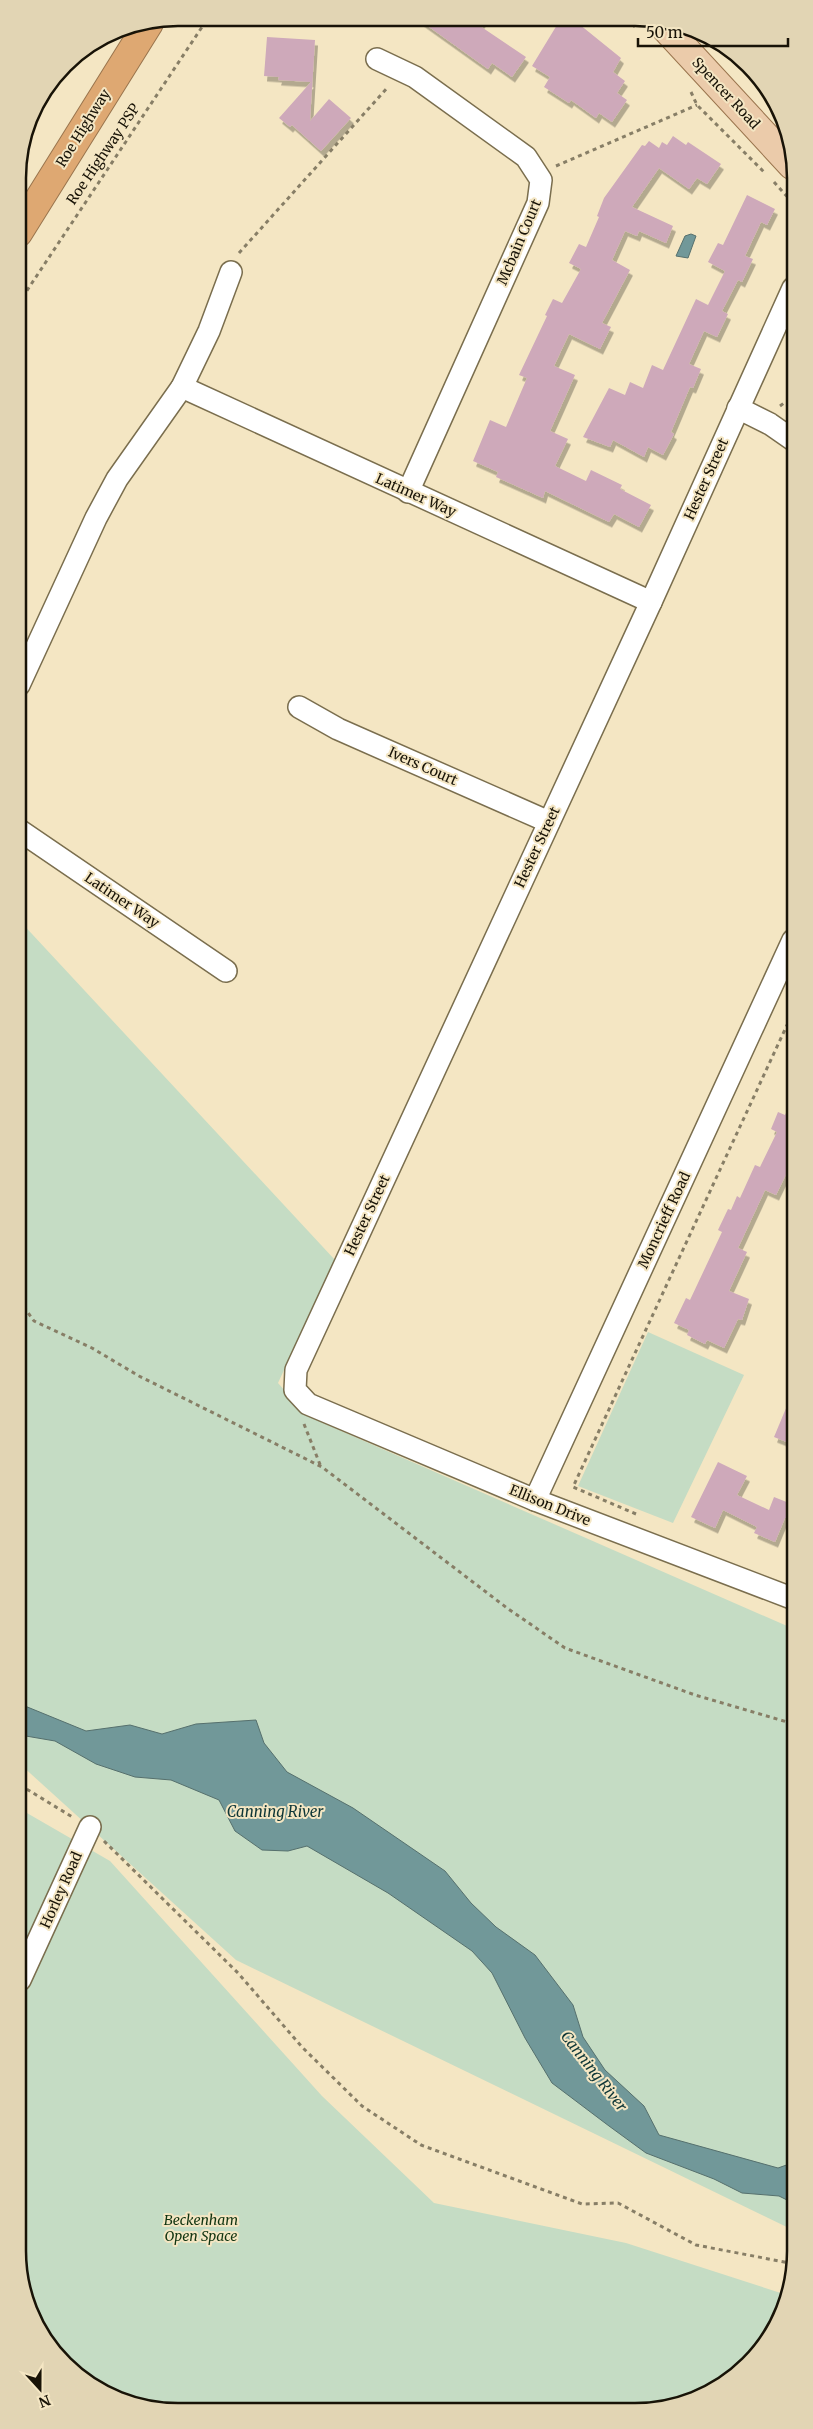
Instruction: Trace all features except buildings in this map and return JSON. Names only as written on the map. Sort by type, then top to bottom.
[{"type":"highway","name":"Roe Highway","points":[[27,220],[145,30]]},
{"type":"main road","name":"Spencer Road","points":[[667,30],[785,157]]},
{"type":"street","name":"Mcbain Court","points":[[377,59],[403,70],[526,157],[541,180],[538,203],[408,492]]},
{"type":"street","points":[[27,665],[96,518],[118,480],[182,387],[209,331],[231,272]]},
{"type":"street","name":"Hester Street","points":[[308,1404],[295,1390],[296,1370],[651,602],[787,299]]},
{"type":"street","name":"Latimer Way","points":[[182,387],[651,602]]},
{"type":"street","points":[[738,408],[770,424],[787,436]]},
{"type":"street","name":"Ivers Court","points":[[299,707],[338,729],[549,822]]},
{"type":"street","name":"Latimer Way","points":[[27,835],[226,971]]},
{"type":"street","name":"Moncrieff Road","points":[[534,1500],[787,954]]},
{"type":"street","name":"Ellison Drive","points":[[308,1404],[534,1500],[786,1596]]},
{"type":"street","name":"Horley Road","points":[[26,1967],[90,1827]]},
{"type":"path","name":"Roe Highway PSP","points":[[27,291],[203,26]]},
{"type":"path","points":[[231,272],[240,250],[403,70]]},
{"type":"path","points":[[541,180],[557,165],[698,105],[787,197]]},
{"type":"path","points":[[776,410],[784,403],[787,405]]},
{"type":"path","points":[[644,1518],[573,1488],[787,1026]]},
{"type":"path","points":[[26,1310],[34,1321],[92,1348],[139,1376],[322,1467],[507,1608],[565,1648],[695,1695],[786,1722]]},
{"type":"path","points":[[308,1404],[302,1419],[322,1467]]},
{"type":"path","points":[[26,1789],[90,1827],[238,1973],[302,2047],[362,2106],[420,2145],[582,2204],[618,2203],[696,2245],[786,2262]]},
{"type":"green space","points":[[27,928],[335,1260],[278,1383],[307,1416],[786,1626],[786,2227],[236,1960],[26,1770]]},
{"type":"green space","points":[[648,1332],[744,1375],[673,1523],[578,1486]]},
{"type":"green space","name":"Beckenham Open Space","points":[[26,1813],[110,1861],[322,2096],[434,2203],[626,2243],[781,2293],[775,2309],[761,2335],[749,2351],[727,2371],[711,2382],[684,2395],[664,2400],[635,2403],[178,2403],[149,2400],[129,2395],[102,2382],[71,2358],[47,2327],[34,2300],[29,2280],[26,2251]]},
{"type":"water","points":[[691,234],[696,236],[688,258],[676,256],[685,236]]},
{"type":"water","name":"Canning River","points":[[26,1707],[86,1731],[130,1725],[162,1734],[196,1724],[256,1720],[264,1743],[287,1772],[353,1808],[445,1871],[471,1903],[496,1927],[535,1955],[573,2005],[583,2037],[605,2070],[644,2106],[659,2135],[778,2168],[786,2165],[786,2200],[779,2196],[742,2193],[714,2179],[646,2153],[552,2083],[525,2038],[492,1973],[472,1951],[388,1893],[307,1846],[288,1851],[262,1850],[235,1831],[219,1800],[171,1780],[135,1777],[96,1764],[55,1741],[26,1736]]}]
